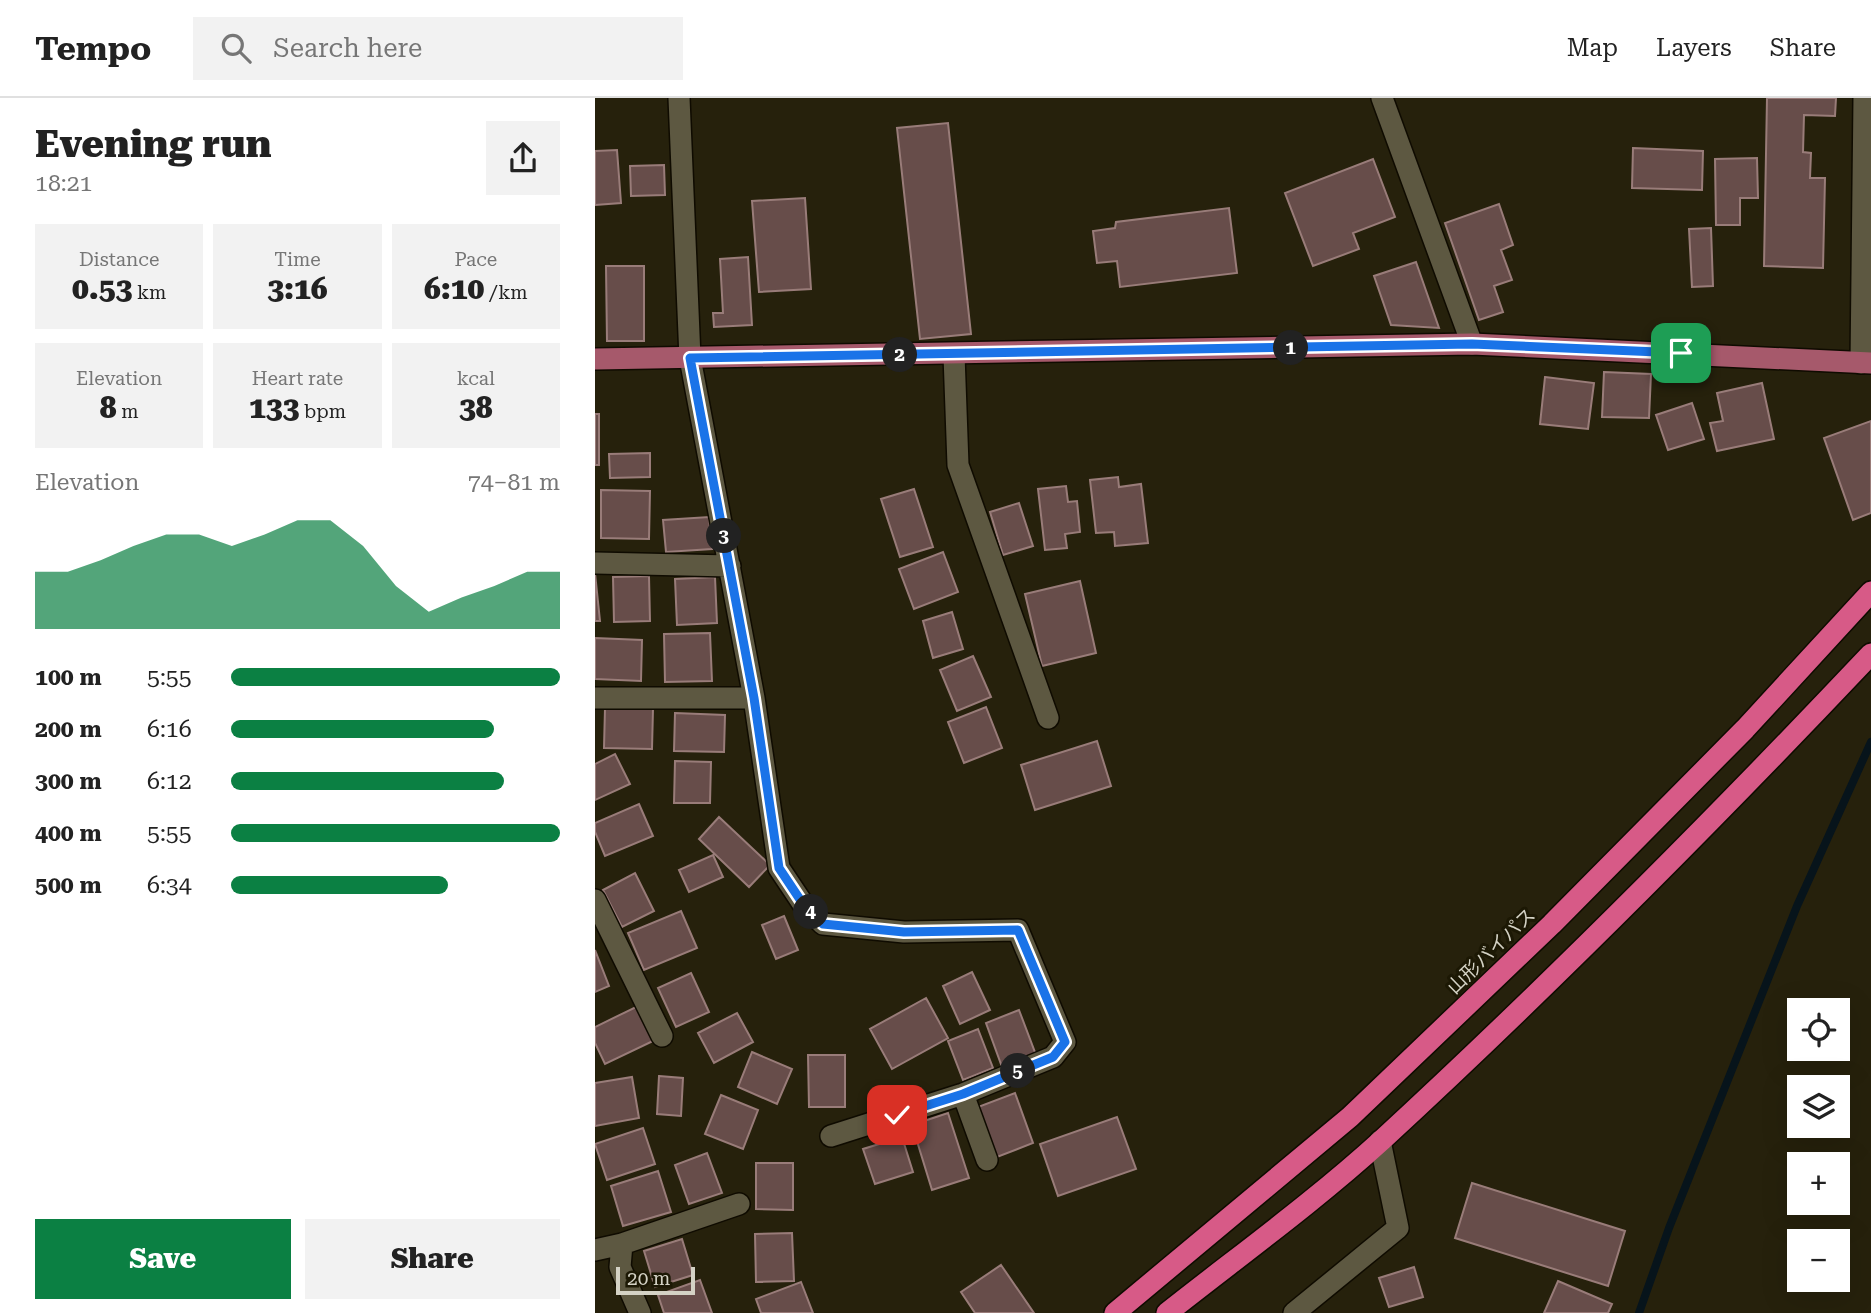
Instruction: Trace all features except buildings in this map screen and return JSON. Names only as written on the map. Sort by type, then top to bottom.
[{"type":"highway","name":"山形バイパス","points":[[1115,1313],[1350,1117],[1391,1078],[1552,924],[1716,758],[1871,592]]},
{"type":"highway","points":[[1189,1313],[1380,1141],[1602,928],[1779,751],[1871,654]]},
{"type":"highway","points":[[1167,1313],[1314,1198]]},
{"type":"main road","points":[[595,359],[954,355],[1472,344],[1866,363]]},
{"type":"lane","points":[[679,98],[690,358],[754,698],[779,868],[803,904],[823,924],[904,932],[1018,930],[1065,1042],[1053,1057],[963,1094],[831,1136]]},
{"type":"lane","points":[[1382,98],[1472,344]]},
{"type":"lane","points":[[1864,98],[1866,363]]},
{"type":"lane","points":[[954,355],[958,466],[1048,718]]},
{"type":"lane","points":[[595,563],[730,566]]},
{"type":"lane","points":[[595,698],[754,698]]},
{"type":"lane","points":[[595,900],[662,1037]]},
{"type":"lane","points":[[963,1094],[987,1160]]},
{"type":"lane","points":[[1294,1313],[1398,1228],[1380,1141]]},
{"type":"lane","points":[[595,1250],[622,1244],[739,1204]]},
{"type":"lane","points":[[622,1244],[620,1268],[640,1313]]},
{"type":"waterway","points":[[1639,1313],[1669,1228],[1797,906],[1871,742]]},
{"type":"route","points":[[897,1115],[963,1094],[1053,1057],[1065,1042],[1018,930],[904,932],[823,924],[803,904],[779,868],[754,698],[690,358],[1472,344],[1681,353]]}]
